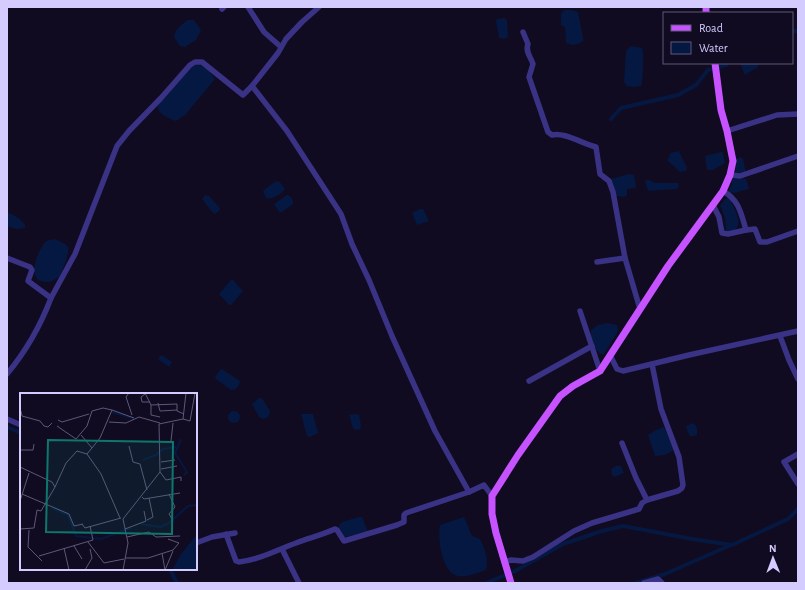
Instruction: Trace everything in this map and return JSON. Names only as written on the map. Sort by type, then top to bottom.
[{"type":"main road","points":[[511,583],[504,563],[492,514],[492,496],[560,396],[573,386],[600,371],[668,266],[723,191],[730,175],[733,161],[727,131],[720,110],[715,64]]},
{"type":"street","points":[[248,7],[264,32],[281,47]]},
{"type":"street","points":[[7,374],[26,350],[39,327],[51,298],[75,254],[117,146],[128,131],[161,98],[190,65],[195,62],[202,62],[241,94],[245,94],[302,22],[319,7]]},
{"type":"street","points":[[523,32],[528,44],[526,48],[533,64],[529,77],[548,132],[552,135],[558,133],[566,135],[596,147],[600,174],[609,181],[613,192],[625,258],[640,309]]},
{"type":"street","points":[[252,86],[287,131],[341,214],[352,244],[435,431],[469,492]]},
{"type":"street","points":[[727,131],[777,115],[798,114]]},
{"type":"street","points":[[730,175],[740,176],[798,156]]},
{"type":"street","points":[[723,191],[736,202],[746,230]]},
{"type":"street","points":[[713,205],[719,217],[722,233],[728,234],[756,229],[759,241],[762,243],[798,231]]},
{"type":"street","points":[[7,258],[30,267],[32,270],[28,281],[51,298]]},
{"type":"street","points":[[597,262],[625,258]]},
{"type":"street","points":[[580,311],[600,371]]},
{"type":"street","points":[[610,355],[617,369],[623,371],[707,350],[780,336],[798,331]]},
{"type":"street","points":[[780,336],[798,379]]},
{"type":"street","points":[[530,381],[592,346]]},
{"type":"street","points":[[504,563],[511,560],[523,560],[533,557],[574,531],[592,523],[639,509],[642,503],[647,500],[678,491],[682,488],[683,485],[679,457],[661,409],[652,364]]},
{"type":"street","points":[[7,419],[20,425]]},
{"type":"street","points":[[622,443],[636,478],[647,500]]},
{"type":"street","points":[[798,454],[784,462],[798,484]]},
{"type":"street","points":[[226,534],[235,558],[239,562],[263,557],[295,543],[335,529],[344,540],[397,526],[404,522],[404,515],[406,513],[469,492],[484,485],[492,496]]},
{"type":"street","points":[[197,543],[212,537],[235,533]]},
{"type":"street","points":[[282,549],[299,583]]},
{"type":"street","points":[[644,583],[658,579],[662,583]]},
{"type":"water","points":[[565,10],[578,12],[583,41],[575,45],[566,43],[565,27],[561,25],[561,15]]},
{"type":"water","points":[[504,18],[507,20],[508,37],[504,39],[499,38],[496,21],[497,19]]},
{"type":"water","points":[[188,20],[194,20],[201,30],[196,40],[185,47],[180,46],[174,37],[174,34],[183,23]]},
{"type":"water","points":[[631,46],[642,48],[643,67],[641,86],[627,86],[624,82],[626,51]]},
{"type":"water","points":[[740,64],[758,64],[758,67],[745,75]]},
{"type":"water","points":[[199,65],[208,70],[215,79],[185,115],[176,121],[161,113],[157,107],[157,104],[192,66]]},
{"type":"water","points":[[679,151],[687,168],[686,171],[680,172],[667,160],[670,153]]},
{"type":"water","points":[[721,152],[723,153],[725,163],[713,170],[707,170],[705,156]]},
{"type":"water","points":[[741,157],[743,159],[746,173],[735,174],[736,159]]},
{"type":"water","points":[[629,174],[634,175],[636,185],[635,188],[627,189],[627,195],[625,197],[616,196],[611,179]]},
{"type":"water","points":[[732,179],[746,179],[749,189],[734,193],[730,192],[729,189],[732,185]]},
{"type":"water","points":[[645,180],[656,183],[678,183],[679,186],[677,189],[648,191]]},
{"type":"water","points":[[277,181],[280,182],[285,189],[276,196],[266,198],[263,191]]},
{"type":"water","points":[[205,195],[209,196],[220,208],[215,214],[202,199]]},
{"type":"water","points":[[287,195],[292,198],[293,204],[282,212],[279,212],[274,204]]},
{"type":"water","points":[[725,199],[730,199],[738,219],[737,227],[731,232],[726,231],[725,218],[720,205]]},
{"type":"water","points":[[423,209],[429,221],[417,225],[412,213]]},
{"type":"water","points":[[7,213],[12,214],[19,219],[25,225],[25,228],[16,229],[7,226]]},
{"type":"water","points":[[54,239],[64,243],[68,247],[64,267],[59,277],[50,282],[38,280],[34,271],[38,254],[46,241]]},
{"type":"water","points":[[231,280],[233,280],[243,291],[231,305],[229,305],[219,294]]},
{"type":"water","points":[[607,323],[617,325],[618,328],[617,333],[604,354],[601,354],[593,344],[591,330],[598,325]]},
{"type":"water","points":[[162,355],[172,362],[169,367],[158,359]]},
{"type":"water","points":[[222,369],[240,381],[236,389],[231,390],[216,379],[215,377]]},
{"type":"water","points":[[259,398],[262,398],[270,411],[267,418],[259,417],[252,404]]},
{"type":"water","points":[[234,411],[238,413],[240,417],[238,421],[234,423],[230,421],[228,417],[230,413]]},
{"type":"water","points":[[301,414],[313,414],[318,433],[310,437],[307,436]]},
{"type":"water","points":[[349,415],[359,415],[361,425],[360,429],[356,430],[353,428]]},
{"type":"water","points":[[693,423],[697,429],[697,435],[690,436],[686,426]]},
{"type":"water","points":[[664,427],[674,450],[665,455],[655,456],[648,435]]},
{"type":"water","points":[[616,466],[621,466],[624,473],[614,477],[611,469]]},
{"type":"water","points":[[362,517],[367,531],[345,537],[339,528],[339,525],[342,522]]},
{"type":"water","points":[[464,517],[472,536],[480,539],[485,551],[487,562],[486,570],[470,575],[459,576],[450,572],[447,567],[440,545],[439,530],[440,525]]},
{"type":"waterway","points":[[793,31],[798,31]]},
{"type":"waterway","points":[[611,119],[621,108],[678,95],[696,85],[708,70],[726,64]]},
{"type":"waterway","points":[[7,427],[20,433]]},
{"type":"waterway","points":[[486,583],[515,571],[563,544],[602,531],[623,526],[732,545],[788,519],[798,509]]},
{"type":"waterway","points":[[636,583],[665,574],[731,545]]},
{"type":"waterway","points":[[170,570],[177,583]]}]
